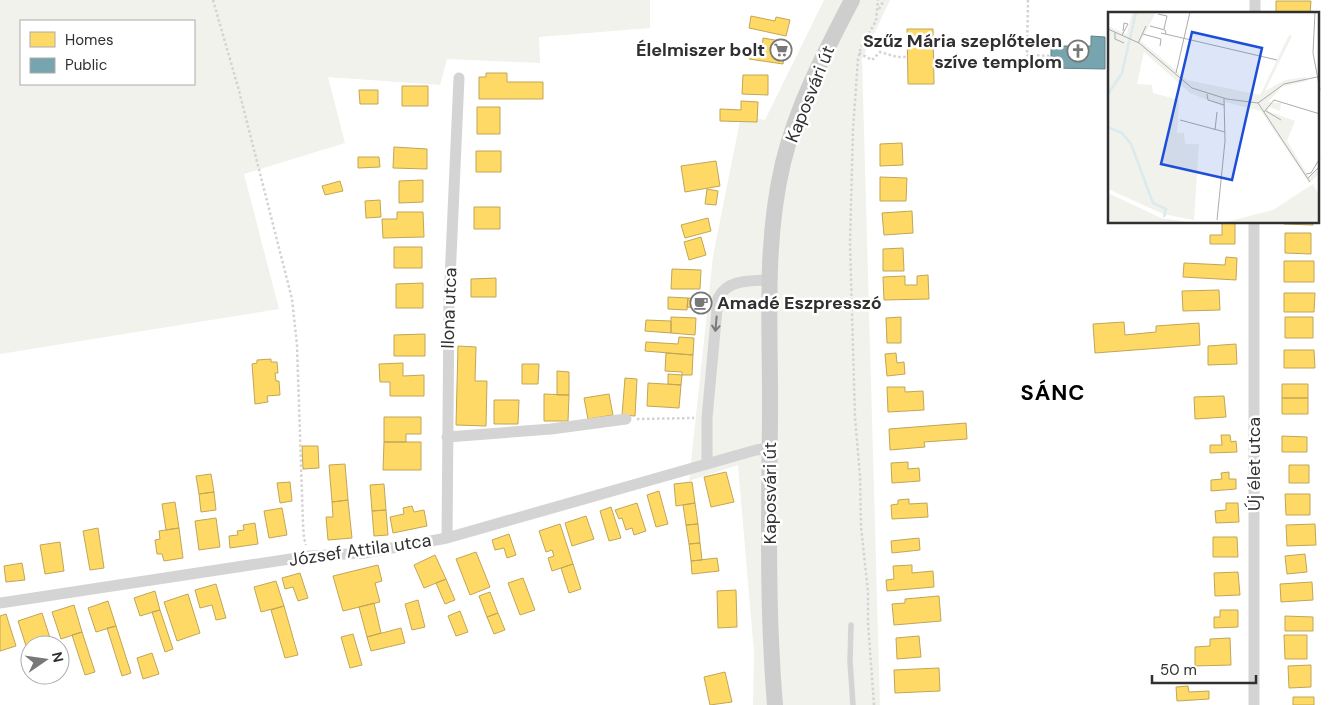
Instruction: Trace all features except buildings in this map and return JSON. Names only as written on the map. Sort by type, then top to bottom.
[{"type":"main road","name":"Kaposvári út","points":[[775,705],[771,663],[771,239],[783,163],[804,98],[852,0]]},
{"type":"street","name":"Ilona utca","points":[[447,538],[449,302],[459,78]]},
{"type":"street","name":"Új élet utca","points":[[1254,224],[1254,705]]},
{"type":"street","points":[[707,464],[707,418],[718,298],[726,287],[734,284],[770,280]]},
{"type":"street","points":[[447,438],[551,429],[626,419]]},
{"type":"street","name":"József Attila utca","points":[[0,603],[310,556],[364,553],[447,538],[756,450],[770,448]]},
{"type":"lane","points":[[851,625],[850,660],[853,705]]},
{"type":"path","points":[[213,0],[238,87],[292,299],[297,345],[304,538],[310,556]]},
{"type":"path","points":[[874,705],[868,623],[868,592],[861,527],[851,301],[852,128],[859,53],[876,21],[878,0]]},
{"type":"path","points":[[877,12],[884,0]]},
{"type":"path","points":[[1028,0],[1027,55],[1051,56]]},
{"type":"path","points":[[859,53],[872,60],[880,52],[897,57],[908,57]]},
{"type":"path","points":[[626,419],[707,418]]},
{"type":"shaded area","points":[[0,0],[650,0],[650,28],[539,37],[540,63],[447,59],[440,85],[328,77],[345,143],[244,174],[279,309],[0,354]]},
{"type":"shaded area","points":[[824,0],[890,0],[862,59],[880,705],[753,705],[754,653],[738,465],[689,481],[713,256],[741,116],[765,120]]},
{"type":"place","name":"Élelmiszer bolt","points":[[781,50]]},
{"type":"place","name":"Szűz Mária szeplőtelen szíve templom","points":[[1078,51]]},
{"type":"place","name":"Amadé Eszpresszó","points":[[701,303]]},
{"type":"district","name":"SÁNC","points":[[1053,392]]}]
